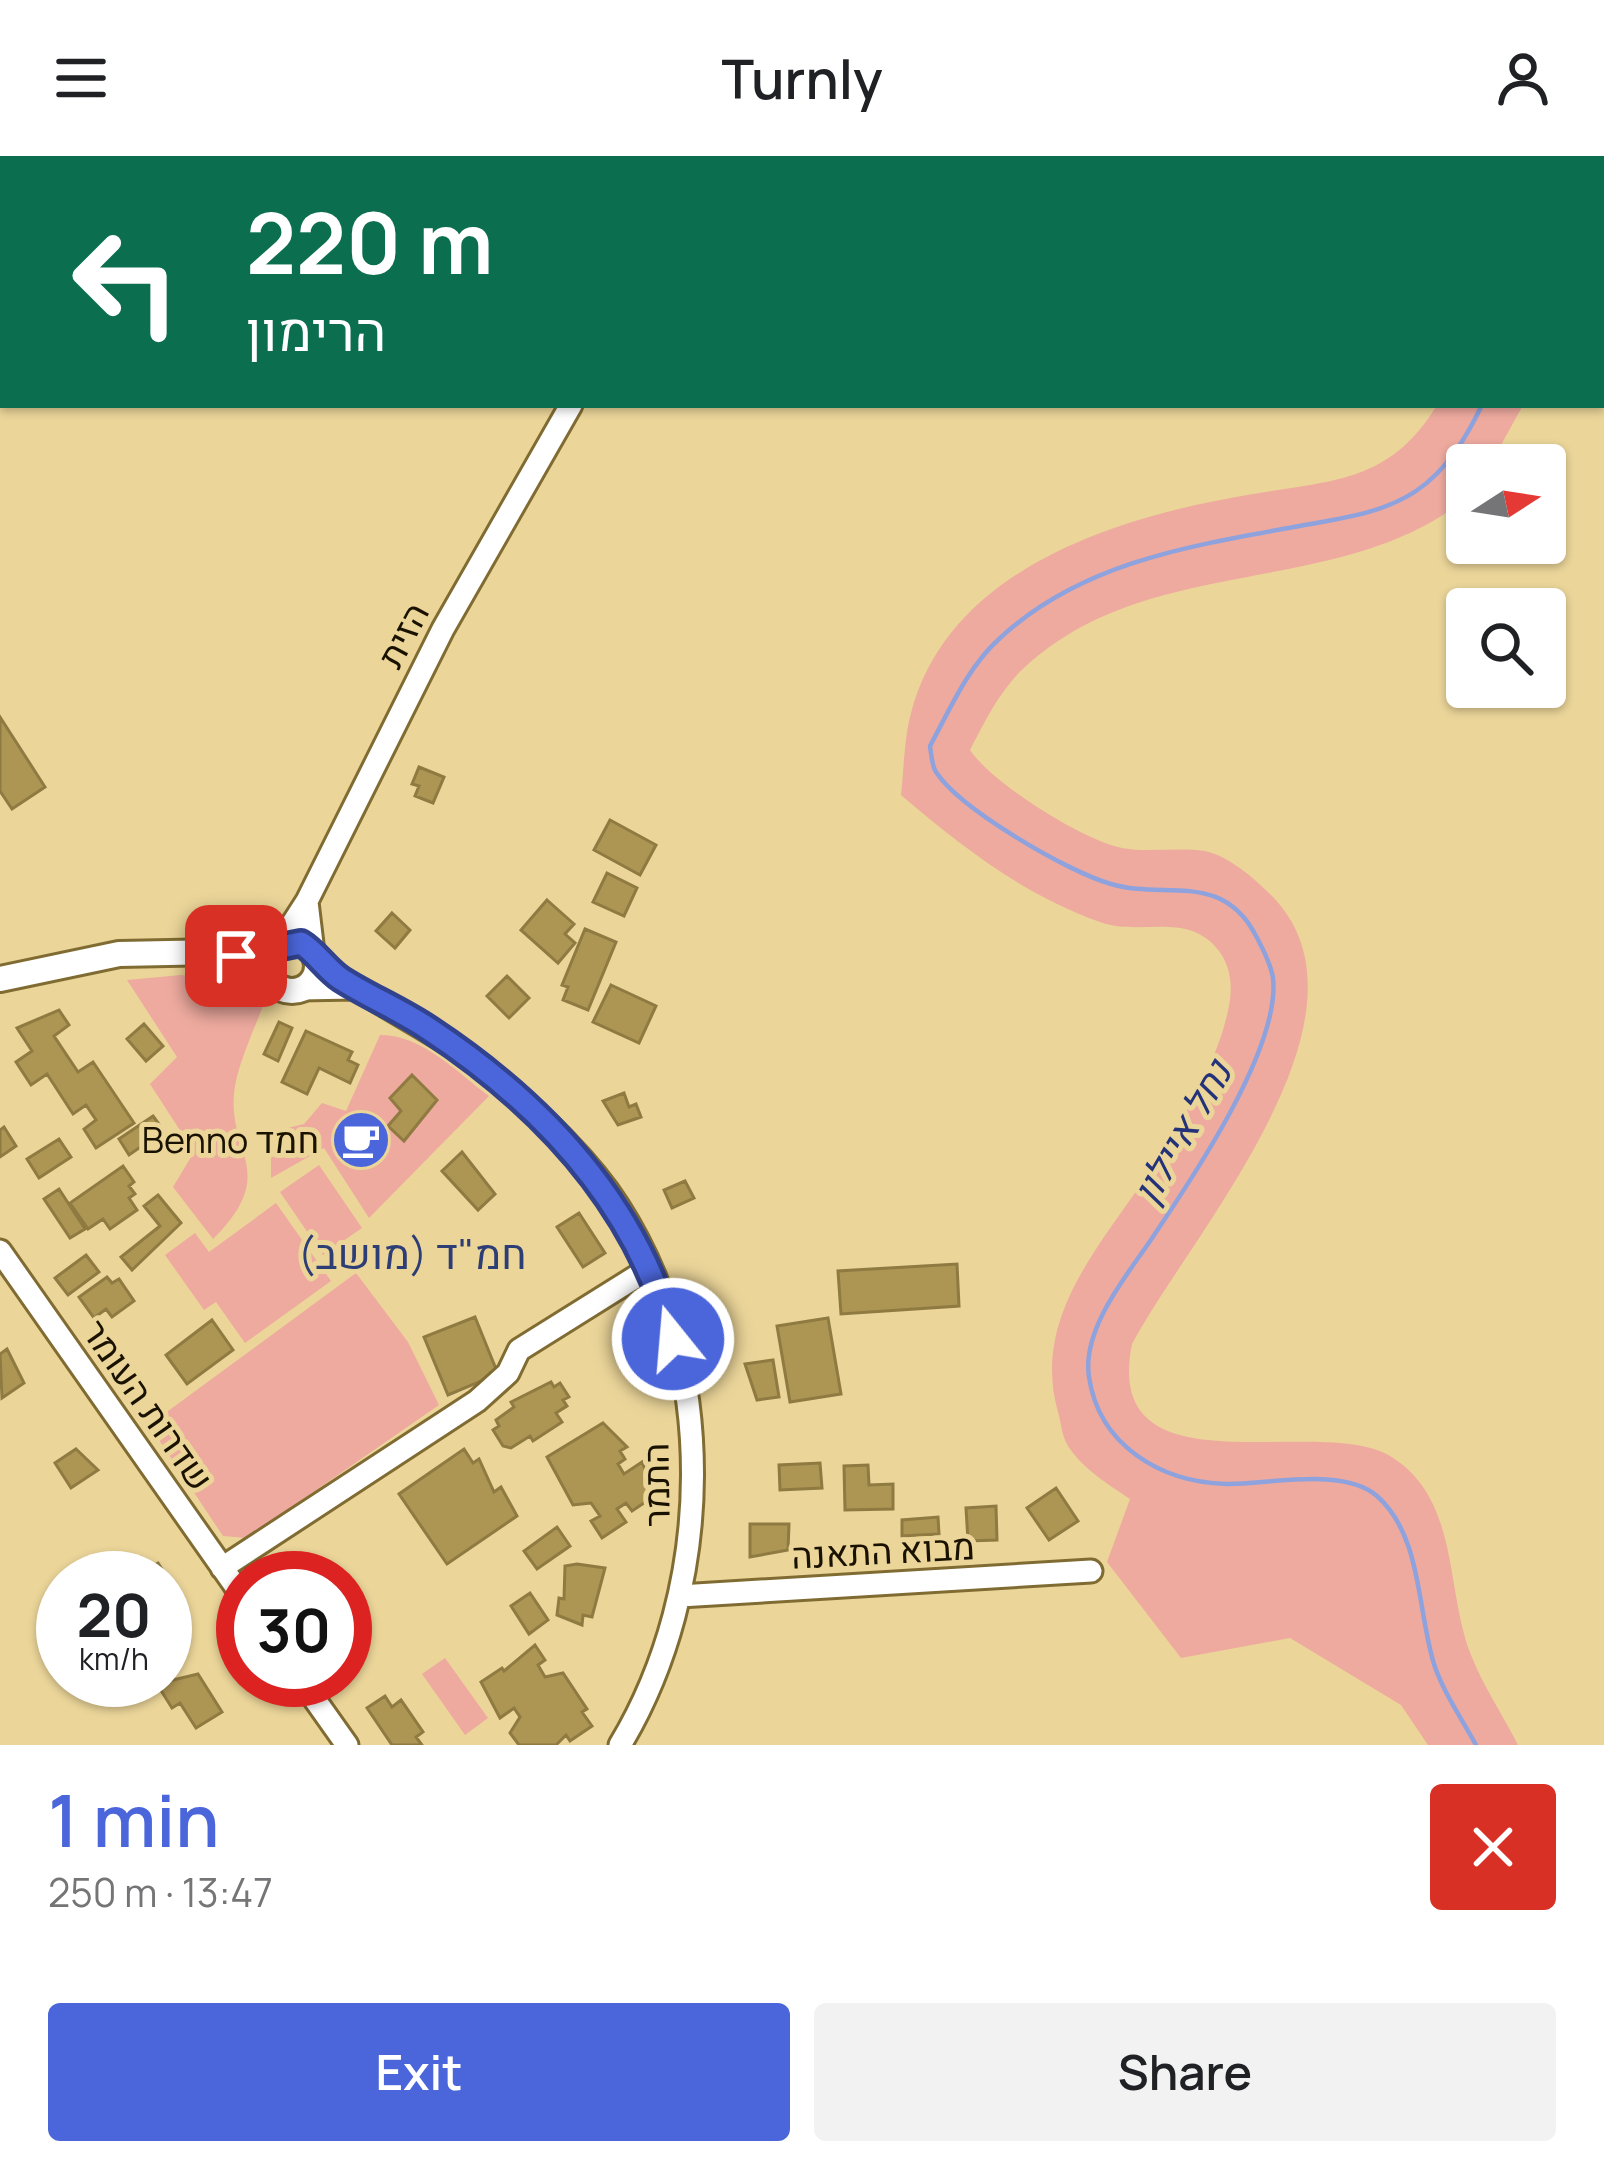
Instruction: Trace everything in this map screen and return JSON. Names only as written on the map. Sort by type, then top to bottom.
[{"type":"street","name":"הזית","points":[[273,957],[307,901],[443,628],[569,408]]},
{"type":"street","points":[[299,989],[315,976],[307,901]]},
{"type":"street","points":[[0,980],[119,954],[273,957],[293,941],[315,956]]},
{"type":"street","name":"התמר","points":[[315,956],[357,988],[462,1052],[544,1121],[616,1204],[650,1268],[673,1339],[688,1426],[691,1534],[680,1596],[656,1676],[620,1745]]},
{"type":"street","points":[[273,957],[278,986],[357,988]]},
{"type":"street","name":"שדרות העומר","points":[[0,1251],[216,1559]]},
{"type":"street","points":[[248,1551],[477,1401],[508,1372],[519,1350],[650,1268]]},
{"type":"street","name":"מבוא התאנה","points":[[680,1596],[1091,1571]]},
{"type":"street","points":[[321,1707],[347,1745]]},
{"type":"shaded area","points":[[1435,408],[1521,408],[1502,444],[1446,444],[1446,511],[1416,530],[1304,566],[1187,589],[1130,606],[1076,630],[1017,675],[970,750],[1017,793],[1105,843],[1132,849],[1205,851],[1232,863],[1272,896],[1302,945],[1307,1001],[1294,1061],[1267,1124],[1232,1186],[1132,1344],[1131,1391],[1149,1420],[1181,1435],[1222,1441],[1357,1445],[1390,1456],[1413,1474],[1440,1520],[1471,1655],[1518,1745],[1428,1745],[1401,1705],[1290,1638],[1181,1658],[1107,1562],[1130,1499],[1088,1469],[1066,1442],[1052,1375],[1055,1339],[1081,1274],[1162,1152],[1204,1077],[1228,1010],[1228,970],[1219,951],[1193,931],[1115,926],[1045,898],[971,851],[901,795],[911,713],[931,663],[961,621],[1000,586],[1094,535],[1197,505],[1332,481],[1378,464],[1399,450]]},
{"type":"shaded area","points":[[181,975],[246,983],[265,1000],[236,1081],[236,1126],[248,1177],[234,1215],[213,1239],[173,1187],[194,1152],[150,1084],[177,1057],[127,980]]},
{"type":"shaded area","points":[[380,1035],[424,1048],[489,1096],[369,1218],[324,1148],[271,1178],[271,1132],[304,1124],[322,1103],[346,1111]]},
{"type":"shaded area","points":[[319,1165],[362,1228],[323,1255],[280,1192]]},
{"type":"shaded area","points":[[276,1203],[331,1281],[245,1343],[216,1302],[204,1310],[165,1255],[195,1233],[209,1252]]},
{"type":"shaded area","points":[[356,1273],[408,1342],[439,1405],[247,1538],[223,1536],[149,1425]]},
{"type":"shaded area","points":[[445,1658],[488,1718],[465,1735],[422,1674]]},
{"type":"building","points":[[0,717],[45,787],[12,809],[0,791]]},
{"type":"building","points":[[419,767],[444,777],[433,803],[415,796],[419,786],[412,784]]},
{"type":"building","points":[[610,820],[656,845],[640,875],[594,850]]},
{"type":"building","points":[[607,873],[637,888],[624,916],[593,902]]},
{"type":"building","points":[[547,900],[574,924],[565,934],[575,943],[558,963],[521,930]]},
{"type":"building","points":[[392,913],[410,930],[395,948],[376,931]]},
{"type":"building","points":[[585,929],[616,942],[588,1010],[563,1000],[568,987],[562,985]]},
{"type":"building","points":[[507,976],[529,998],[509,1018],[487,996]]},
{"type":"building","points":[[611,985],[656,1006],[639,1043],[593,1022]]},
{"type":"building","points":[[59,1010],[69,1025],[54,1036],[78,1072],[93,1062],[134,1123],[96,1148],[84,1129],[96,1120],[86,1105],[73,1114],[47,1074],[31,1085],[16,1062],[32,1051],[17,1028]]},
{"type":"building","points":[[279,1022],[292,1028],[278,1061],[264,1054]]},
{"type":"building","points":[[144,1024],[163,1046],[146,1061],[127,1039]]},
{"type":"building","points":[[306,1031],[352,1052],[348,1060],[358,1065],[350,1083],[319,1068],[307,1094],[282,1082]]},
{"type":"building","points":[[412,1075],[437,1100],[404,1141],[388,1126],[401,1111],[390,1098]]},
{"type":"building","points":[[624,1093],[629,1107],[636,1104],[641,1117],[618,1125],[603,1101]]},
{"type":"building","points":[[153,1116],[164,1131],[129,1155],[119,1139]]},
{"type":"building","points":[[4,1127],[16,1146],[0,1157],[0,1130]]},
{"type":"building","name":"Benno חמד","points":[[364,1129],[373,1137],[359,1152],[349,1143]]},
{"type":"building","points":[[59,1139],[71,1157],[39,1178],[27,1159]]},
{"type":"building","points":[[462,1152],[495,1194],[478,1210],[442,1171]]},
{"type":"building","points":[[123,1166],[134,1182],[129,1186],[135,1194],[129,1198],[137,1210],[110,1229],[103,1219],[88,1229],[70,1203]]},
{"type":"building","points":[[685,1181],[694,1198],[672,1208],[664,1190]]},
{"type":"building","points":[[59,1189],[85,1229],[70,1238],[44,1199]]},
{"type":"building","points":[[158,1195],[181,1223],[132,1270],[121,1257],[160,1226],[144,1206]]},
{"type":"building","points":[[579,1213],[605,1253],[583,1267],[557,1227]]},
{"type":"building","points":[[86,1255],[99,1272],[68,1295],[55,1278]]},
{"type":"building","points":[[957,1264],[959,1306],[841,1314],[838,1271]]},
{"type":"building","points":[[107,1277],[112,1283],[119,1279],[134,1301],[112,1317],[106,1309],[94,1318],[79,1297]]},
{"type":"building","points":[[475,1317],[498,1374],[448,1395],[424,1337]]},
{"type":"building","points":[[828,1318],[841,1394],[790,1402],[777,1326]]},
{"type":"building","points":[[212,1320],[233,1350],[187,1384],[166,1355]]},
{"type":"building","points":[[7,1349],[24,1383],[2,1398],[0,1354]]},
{"type":"building","points":[[773,1360],[779,1397],[757,1400],[745,1364]]},
{"type":"building","points":[[551,1382],[554,1387],[560,1383],[569,1397],[563,1400],[567,1406],[556,1413],[562,1422],[533,1441],[530,1436],[511,1448],[503,1446],[493,1430],[499,1426],[496,1420],[514,1407],[511,1402]]},
{"type":"building","points":[[603,1423],[627,1447],[620,1451],[625,1459],[618,1464],[624,1474],[642,1462],[656,1495],[632,1511],[626,1503],[617,1509],[626,1522],[602,1538],[591,1521],[600,1516],[591,1503],[573,1505],[547,1457]]},
{"type":"building","points":[[76,1449],[98,1470],[71,1488],[55,1463]]},
{"type":"building","points":[[464,1449],[473,1463],[479,1459],[494,1492],[501,1487],[517,1516],[447,1564],[399,1494]]},
{"type":"building","points":[[820,1463],[822,1488],[780,1490],[779,1465]]},
{"type":"building","points":[[868,1465],[869,1485],[893,1484],[893,1509],[845,1510],[844,1466]]},
{"type":"building","points":[[1056,1488],[1078,1521],[1049,1540],[1027,1508]]},
{"type":"building","points":[[996,1506],[997,1540],[968,1541],[966,1508]]},
{"type":"building","points":[[938,1517],[939,1534],[902,1536],[902,1520]]},
{"type":"building","points":[[750,1524],[789,1524],[788,1550],[750,1557]]},
{"type":"building","points":[[557,1527],[570,1546],[537,1569],[524,1551]]},
{"type":"building","points":[[565,1566],[605,1568],[592,1617],[583,1615],[582,1625],[557,1615],[559,1598],[564,1599]]},
{"type":"building","points":[[530,1593],[548,1620],[529,1634],[511,1606]]},
{"type":"building","points":[[535,1645],[545,1660],[538,1665],[545,1677],[563,1673],[587,1709],[582,1712],[592,1726],[570,1741],[566,1735],[556,1745],[519,1745],[510,1733],[520,1717],[514,1708],[500,1718],[481,1682],[504,1671]]},
{"type":"building","points":[[198,1674],[222,1712],[196,1728],[183,1707],[192,1707],[192,1675]]},
{"type":"building","points":[[385,1696],[392,1707],[401,1700],[423,1732],[416,1737],[422,1745],[392,1745],[367,1708]]},
{"type":"waterway","name":"נחל איילון","points":[[1476,1745],[1434,1664],[1402,1531],[1377,1496],[1362,1487],[1325,1479],[1226,1484],[1178,1476],[1136,1455],[1119,1440],[1095,1401],[1088,1360],[1098,1325],[1206,1155],[1262,1042],[1273,978],[1256,936],[1242,915],[1209,895],[1111,884],[1043,853],[991,821],[949,787],[935,769],[930,746],[960,689],[988,650],[1064,592],[1176,551],[1388,506],[1427,483],[1446,463],[1480,408]]},
{"type":"place","name":"Benno חמד","points":[[361,1140]]},
{"type":"district","name":"חמ\"ד (מושב)","points":[[412,1254]]},
{"type":"route","points":[[236,956],[272,951],[285,942],[308,946],[316,960],[339,978],[428,1028],[504,1084],[587,1166],[616,1204],[658,1286],[673,1339]]}]
